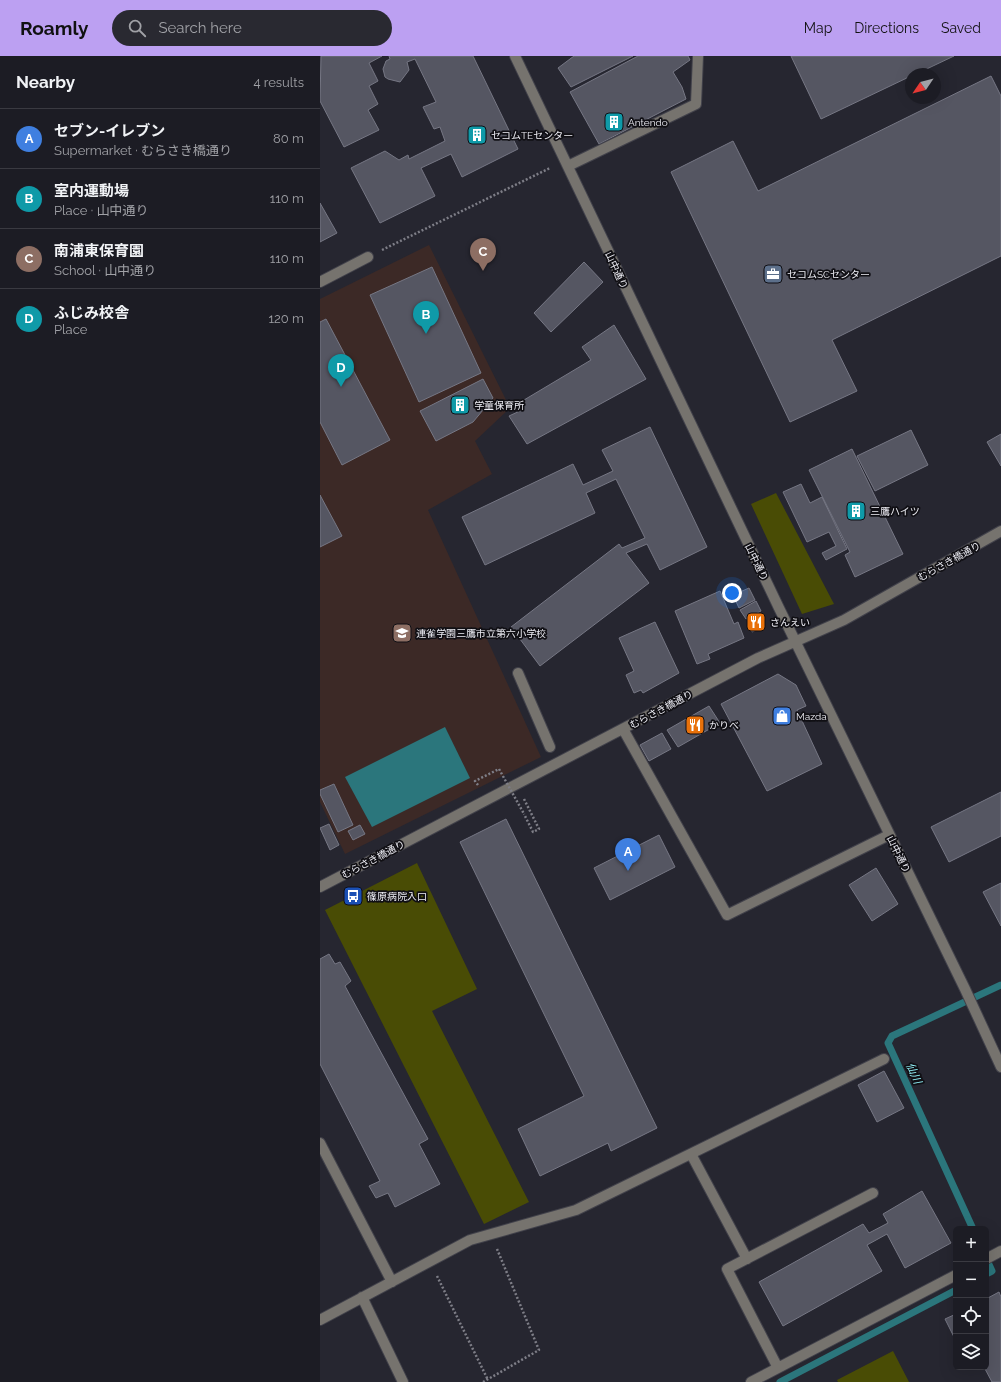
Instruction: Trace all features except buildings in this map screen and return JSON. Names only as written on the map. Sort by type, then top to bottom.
[{"type":"street","name":"山中通り","points":[[515,56],[889,835],[975,1009],[1001,1068]]},
{"type":"street","points":[[567,163],[696,104],[698,56]]},
{"type":"street","points":[[320,282],[368,257]]},
{"type":"street","name":"むらさき橋通り","points":[[320,886],[758,658],[844,620],[1001,531]]},
{"type":"street","points":[[518,673],[550,747]]},
{"type":"street","points":[[623,729],[727,915],[889,835]]},
{"type":"street","points":[[320,1320],[362,1297],[431,1263],[470,1240],[576,1210],[884,1060]]},
{"type":"street","points":[[320,1143],[392,1282]]},
{"type":"street","points":[[691,1154],[747,1259]]},
{"type":"street","points":[[778,1368],[727,1269],[872,1193]]},
{"type":"street","points":[[989,1258],[1001,1251]]},
{"type":"street","points":[[750,1382],[953,1277]]},
{"type":"street","points":[[362,1297],[403,1382]]},
{"type":"path","points":[[368,257],[567,163]]},
{"type":"path","points":[[480,788],[475,781],[499,769],[533,832],[539,829],[523,799]]},
{"type":"path","points":[[483,1382],[539,1350],[491,1235]]},
{"type":"path","points":[[431,1263],[488,1380]]},
{"type":"shaded area","name":"連雀学園三鷹市立第六小学校","points":[[429,245],[510,408],[475,441],[492,474],[428,510],[541,757],[345,854],[320,802],[320,299]]},
{"type":"shaded area","points":[[776,493],[834,604],[802,614],[751,504]]},
{"type":"shaded area","points":[[417,863],[477,989],[432,1011],[529,1202],[484,1224],[325,910]]},
{"type":"shaded area","points":[[893,1351],[909,1382],[838,1382],[837,1380]]},
{"type":"water","points":[[445,727],[470,778],[372,827],[345,777]]},
{"type":"waterway","name":"仙川","points":[[972,1226],[888,1043],[892,1036],[1001,985]]},
{"type":"waterway","name":"仙川","points":[[989,1264],[992,1271],[989,1272]]},
{"type":"waterway","name":"仙川","points":[[780,1382],[953,1292]]},
{"type":"place","name":"Antendo","points":[[614,122]]},
{"type":"place","name":"セコムTEセンター","points":[[477,135]]},
{"type":"place","name":"南浦東保育園","points":[[483,271]]},
{"type":"place","name":"セコムSCセンター","points":[[773,274]]},
{"type":"place","name":"室内運動場","points":[[426,334]]},
{"type":"place","name":"ふじみ校舎","points":[[341,387]]},
{"type":"place","name":"学童保育所","points":[[460,405]]},
{"type":"place","name":"三鷹ハイツ","points":[[856,511]]},
{"type":"place","name":"さんえい","points":[[756,622]]},
{"type":"place","name":"連雀学園三鷹市立第六小学校","points":[[402,633]]},
{"type":"place","name":"Mazda","points":[[782,716]]},
{"type":"place","name":"かりべ","points":[[695,725]]},
{"type":"place","name":"セブン-イレブン","points":[[628,871]]},
{"type":"place","name":"篠原病院入口","points":[[353,896]]}]
